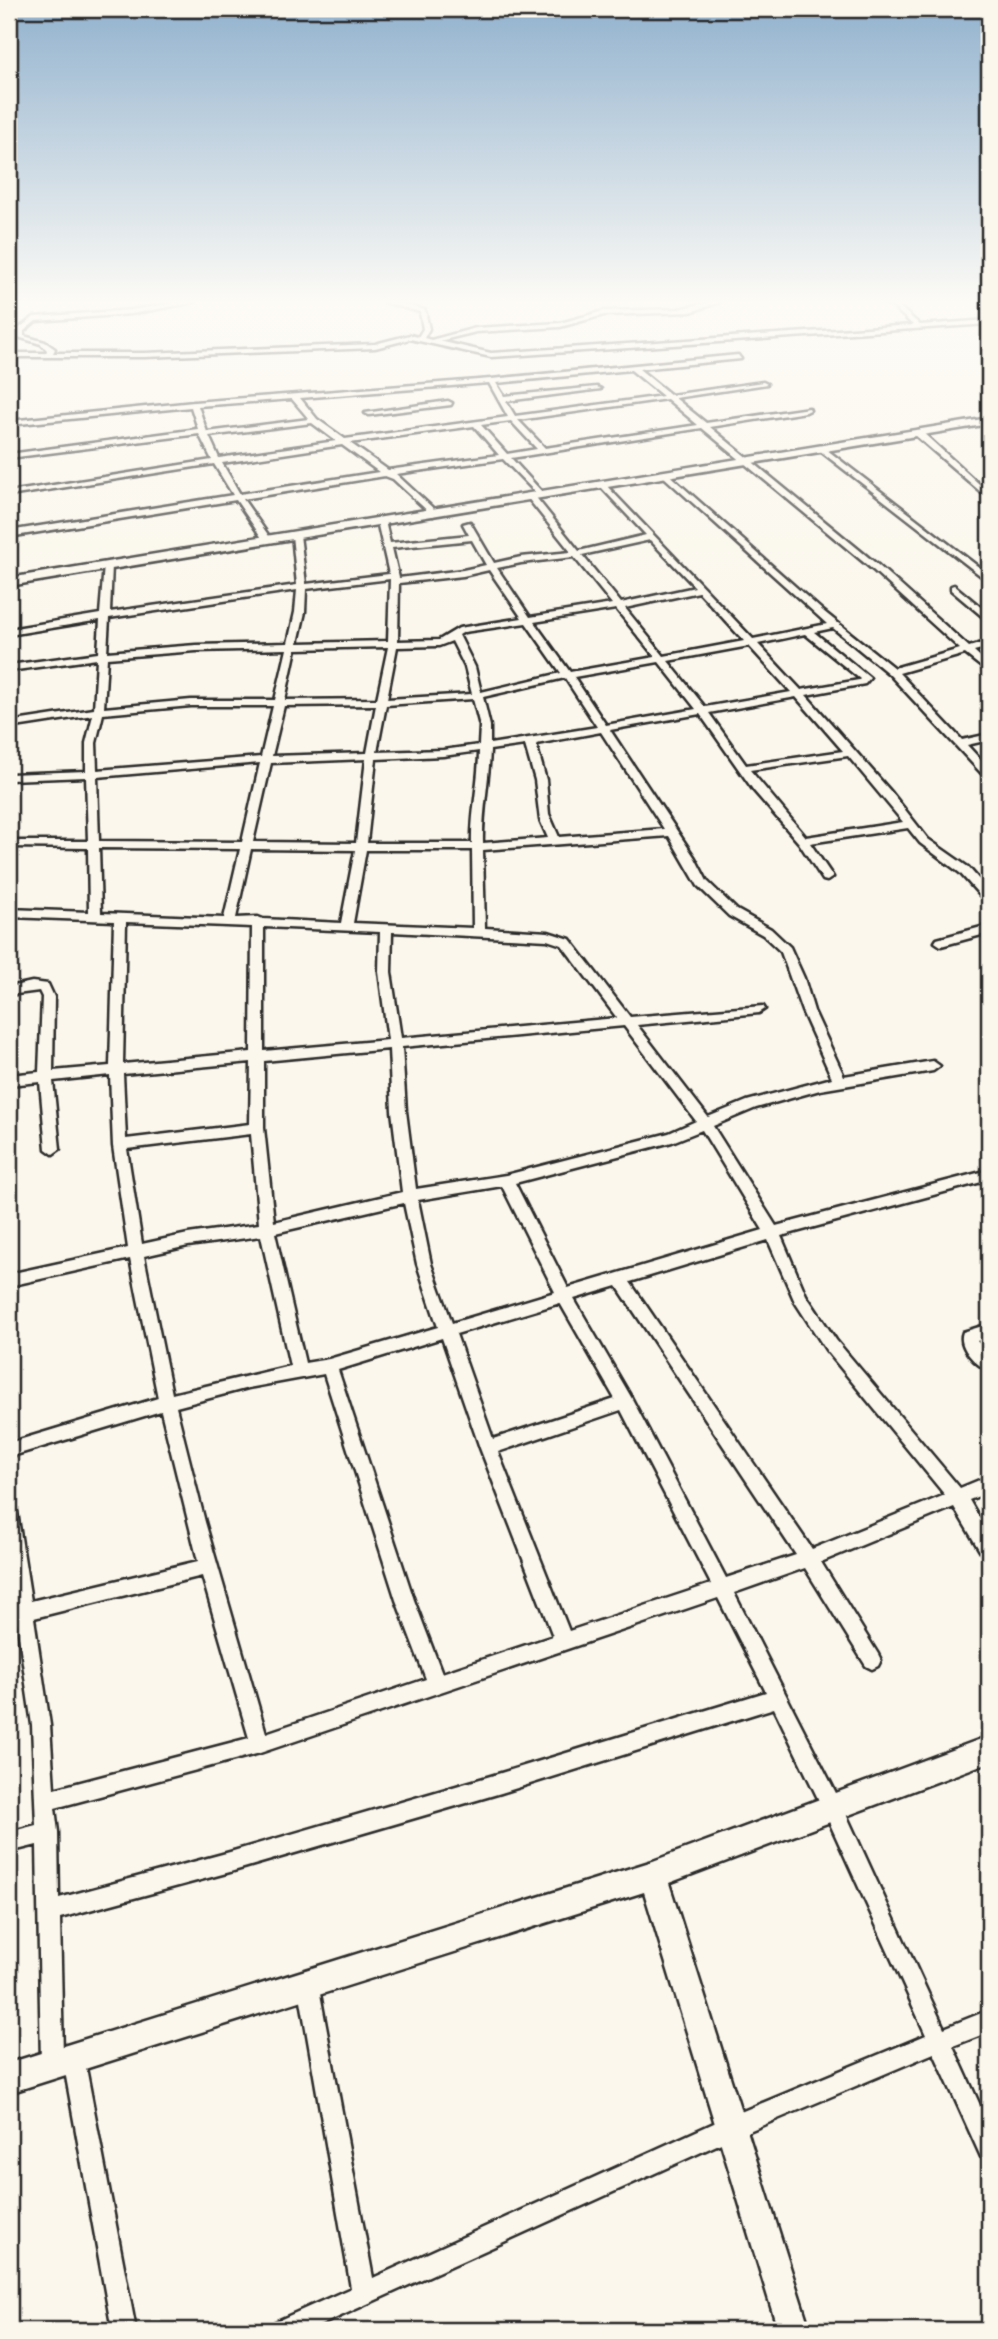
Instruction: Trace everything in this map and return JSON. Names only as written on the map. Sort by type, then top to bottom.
[{"type":"main road","points":[[9,582],[989,421]]},
{"type":"main road","points":[[9,2078],[653,1875],[989,1748]]},
{"type":"main road","points":[[653,1875],[794,2330]]},
{"type":"street","points":[[9,424],[128,411]]},
{"type":"street","points":[[196,411],[201,433],[216,462],[267,539]]},
{"type":"street","points":[[306,411],[314,421],[344,443],[386,473],[396,477],[433,513]]},
{"type":"street","points":[[369,413],[383,411]]},
{"type":"street","points":[[420,411],[433,430]]},
{"type":"street","points":[[508,411],[543,451]]},
{"type":"street","points":[[9,494],[558,411]]},
{"type":"street","points":[[687,411],[744,461],[876,568],[989,670]]},
{"type":"street","points":[[9,534],[239,499],[386,473],[798,411]]},
{"type":"street","points":[[9,456],[314,421]]},
{"type":"street","points":[[476,424],[535,496],[576,554],[702,710],[758,789],[803,841],[827,877]]},
{"type":"street","points":[[918,433],[989,498]]},
{"type":"street","points":[[822,448],[989,579]]},
{"type":"street","points":[[666,474],[835,625],[892,672],[989,775]]},
{"type":"street","points":[[604,485],[800,695],[924,841],[964,870],[989,898]]},
{"type":"street","points":[[347,925],[371,758],[393,645],[395,578],[381,521]]},
{"type":"street","points":[[467,524],[491,566],[567,675],[702,883],[733,913],[768,932],[786,950],[808,1011],[839,1080]]},
{"type":"street","points":[[229,921],[300,612],[302,585],[296,535]]},
{"type":"street","points":[[387,546],[474,537]]},
{"type":"street","points":[[9,632],[104,614],[302,585],[463,573],[491,566],[576,554],[651,537]]},
{"type":"street","points":[[95,917],[91,743],[99,711],[107,565]]},
{"type":"street","points":[[954,588],[989,619]]},
{"type":"street","points":[[9,668],[102,655],[196,648],[439,643],[473,627],[617,605],[699,589]]},
{"type":"street","points":[[9,725],[99,711],[191,703],[446,701],[567,675],[750,643],[835,625]]},
{"type":"street","points":[[9,777],[91,774],[266,760],[371,758],[485,748],[800,695],[853,685],[865,678],[807,632]]},
{"type":"street","points":[[454,634],[470,667],[485,726],[484,782],[477,818],[479,932]]},
{"type":"street","points":[[892,672],[989,644]]},
{"type":"street","points":[[959,744],[989,737]]},
{"type":"street","points":[[530,742],[532,759],[541,784],[542,819],[555,841]]},
{"type":"street","points":[[744,768],[850,753]]},
{"type":"street","points":[[803,841],[910,824]]},
{"type":"street","points":[[9,844],[478,847],[671,832]]},
{"type":"street","points":[[9,913],[386,927],[548,936],[566,942],[704,1122],[772,1233],[800,1298],[831,1345],[958,1498],[989,1550]]},
{"type":"street","points":[[120,919],[121,978],[117,1068],[120,1145],[135,1252],[166,1404],[207,1567],[260,1744]]},
{"type":"street","points":[[258,922],[257,1128],[267,1229],[299,1370]]},
{"type":"street","points":[[386,927],[385,972],[395,1044],[399,1111],[410,1196],[424,1264],[488,1448],[564,1641]]},
{"type":"street","points":[[941,942],[989,929]]},
{"type":"street","points":[[9,991],[44,987],[48,1011],[46,1075],[53,1149]]},
{"type":"street","points":[[9,1080],[257,1054],[395,1044],[759,1009]]},
{"type":"street","points":[[9,1280],[188,1240],[267,1229],[410,1196],[506,1180],[672,1137],[752,1104],[839,1080],[933,1066]]},
{"type":"street","points":[[120,1145],[257,1128]]},
{"type":"street","points":[[9,1450],[166,1404],[299,1370],[329,1366],[772,1233],[989,1175]]},
{"type":"street","points":[[506,1180],[564,1296],[625,1402],[779,1697],[833,1808],[989,2149]]},
{"type":"street","points":[[621,1280],[810,1559],[872,1660]]},
{"type":"street","points":[[989,1330],[968,1337],[968,1342],[989,1364]]},
{"type":"street","points":[[329,1366],[405,1600],[437,1683]]},
{"type":"street","points":[[488,1448],[625,1402]]},
{"type":"street","points":[[46,1801],[260,1744],[810,1559],[989,1484]]},
{"type":"street","points":[[9,1512],[17,1612],[41,1726],[50,1911],[62,2061],[124,2330]]},
{"type":"street","points":[[17,1612],[207,1567]]},
{"type":"street","points":[[50,1911],[164,1881],[670,1734],[779,1697]]},
{"type":"street","points":[[9,1842],[48,1832]]},
{"type":"street","points":[[308,1983],[364,2295]]},
{"type":"street","points":[[283,2330],[730,2129],[989,2021]]}]
